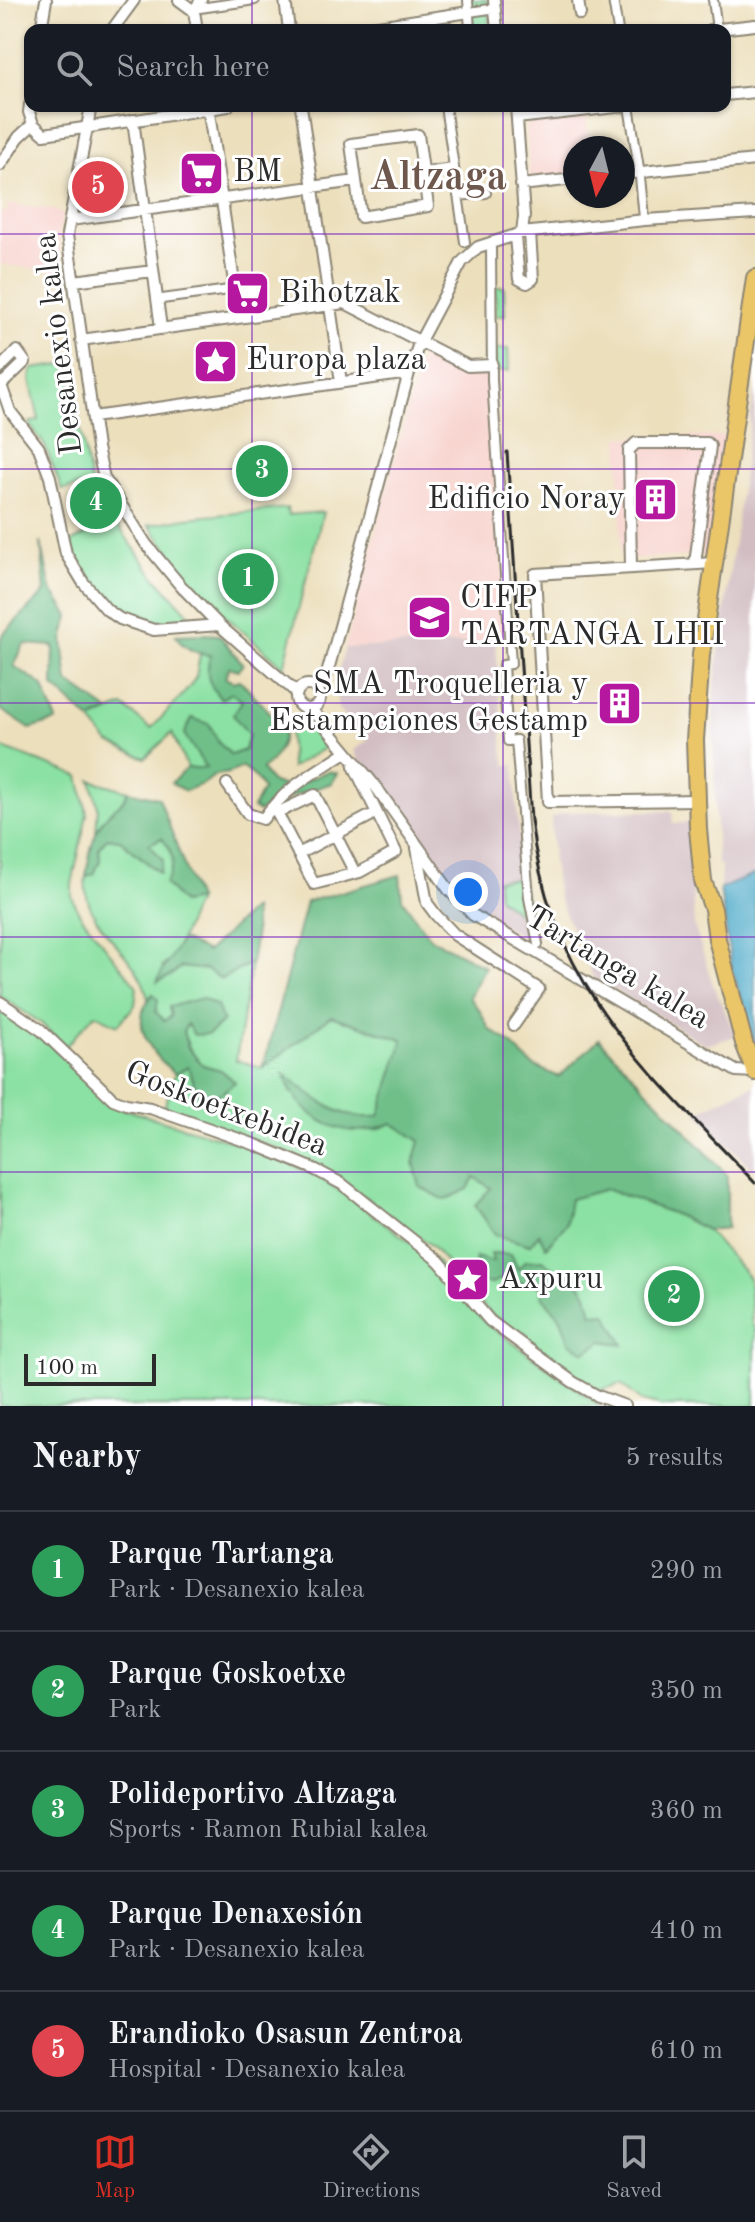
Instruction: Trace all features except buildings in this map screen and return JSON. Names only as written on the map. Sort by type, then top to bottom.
[{"type":"main road","points":[[755,278],[695,709],[703,881],[713,909],[723,967],[755,1072]]},
{"type":"main road","points":[[742,1033],[755,1059]]},
{"type":"street","points":[[42,24],[46,0]]},
{"type":"street","points":[[116,24],[134,0]]},
{"type":"street","points":[[179,0],[198,6],[255,0]]},
{"type":"street","points":[[285,0],[288,24]]},
{"type":"street","points":[[468,0],[470,24]]},
{"type":"street","points":[[578,0],[580,14]]},
{"type":"street","points":[[613,0],[617,24]]},
{"type":"street","points":[[713,0],[716,24]]},
{"type":"street","points":[[391,24],[469,12],[492,5]]},
{"type":"street","points":[[731,28],[755,25]]},
{"type":"street","points":[[731,94],[755,92]]},
{"type":"street","points":[[31,112],[33,124],[44,134],[183,112]]},
{"type":"street","points":[[0,165],[19,137],[33,124],[34,112]]},
{"type":"street","name":"Desanexio kalea","points":[[90,112],[67,235],[100,463],[115,498],[146,544],[180,585],[219,625],[297,693]]},
{"type":"street","points":[[209,112],[239,316]]},
{"type":"street","points":[[302,112],[341,382]]},
{"type":"street","points":[[446,112],[465,242]]},
{"type":"street","points":[[516,112],[524,216],[522,234]]},
{"type":"street","points":[[517,118],[590,112]]},
{"type":"street","points":[[628,112],[644,218]]},
{"type":"street","points":[[133,120],[161,328]]},
{"type":"street","points":[[418,135],[423,172],[428,206],[361,217],[351,144],[418,135]]},
{"type":"street","points":[[635,173],[755,160]]},
{"type":"street","points":[[423,172],[453,168]]},
{"type":"street","points":[[521,185],[563,180]]},
{"type":"street","points":[[70,220],[356,181]]},
{"type":"street","points":[[458,196],[486,193]]},
{"type":"street","points":[[316,689],[327,674],[419,343],[462,262],[478,247],[496,239],[522,234],[645,220],[755,213]]},
{"type":"street","points":[[491,248],[492,365],[511,664],[503,665],[508,741],[516,740],[529,898],[538,944]]},
{"type":"street","points":[[74,281],[153,271]]},
{"type":"street","points":[[162,299],[229,290]]},
{"type":"street","points":[[81,340],[345,303],[468,366],[492,365]]},
{"type":"street","points":[[0,368],[17,351],[25,362],[1,383],[10,411],[39,448],[50,477],[66,554],[83,582],[107,610],[120,619],[154,630],[219,625]]},
{"type":"street","points":[[93,417],[409,373]]},
{"type":"street","points":[[631,568],[629,450],[633,444],[707,443],[710,446],[695,564]]},
{"type":"street","points":[[698,800],[548,802],[535,574],[714,563]]},
{"type":"street","points":[[306,686],[316,689],[319,700],[311,709],[298,704],[297,693],[306,686]]},
{"type":"street","name":"Tartanga kalea","points":[[311,709],[376,787],[449,890],[473,915],[736,1071],[755,1072]]},
{"type":"street","points":[[227,784],[248,814],[263,819],[290,788],[349,756],[396,852],[355,873],[314,884],[277,813],[315,795],[355,873]]},
{"type":"street","points":[[298,854],[370,816]]},
{"type":"street","points":[[418,847],[416,850],[427,903],[436,915],[455,935],[539,989],[514,1025]]},
{"type":"street","name":"Goskoetxebidea","points":[[0,1002],[41,1030],[113,1099],[150,1108],[256,1145],[342,1184],[439,1261],[490,1321],[573,1382],[625,1406]]},
{"type":"shaded area","points":[[586,118],[588,136],[563,136],[563,174],[530,178],[526,124]]},
{"type":"shaded area","points":[[8,204],[63,214],[59,236],[63,273],[0,264],[0,212],[7,212]]},
{"type":"shaded area","points":[[422,354],[464,374],[488,372],[507,641],[345,648]]},
{"type":"shaded area","points":[[755,384],[755,874],[720,889],[714,691]]},
{"type":"shaded area","points":[[726,436],[711,555],[628,559],[621,556],[619,437]]},
{"type":"shaded area","points":[[496,642],[503,750],[506,765],[514,765],[522,878],[533,936],[531,943],[471,904],[427,850],[402,812],[360,764],[354,750],[368,740],[338,709],[335,683],[345,648]]},
{"type":"shaded area","points":[[672,811],[673,824],[689,822],[694,925],[713,985],[736,1036],[706,1045],[593,977],[558,897],[551,818],[567,812]]},
{"type":"shaded area","points":[[755,1087],[755,1171],[697,1112]]},
{"type":"green space","points":[[471,0],[487,0],[489,24],[473,24]]},
{"type":"green space","points":[[495,287],[504,287],[505,315],[496,316]]},
{"type":"green space","points":[[495,349],[508,349],[509,371],[496,371]]},
{"type":"green space","points":[[68,364],[90,480],[110,515],[155,577],[196,622],[161,624],[103,597],[78,560],[71,542],[101,528],[82,486],[62,490],[45,446],[29,423],[39,420],[30,379],[32,369]]},
{"type":"green space","points":[[287,508],[288,515],[323,512],[284,667],[208,601],[149,525],[186,518]]},
{"type":"green space","points":[[41,542],[51,589],[69,616],[63,641],[68,682],[109,711],[90,720],[53,686],[54,646],[24,644],[14,666],[42,685],[57,721],[30,729],[0,709],[0,643],[2,635],[45,592]]},
{"type":"green space","points":[[176,635],[219,635],[243,664],[238,670],[229,667],[225,678],[233,682],[240,680],[284,728],[278,751],[262,769],[271,782],[288,785],[328,771],[337,773],[332,783],[259,812],[253,808],[263,789],[255,777],[242,767],[215,775],[185,791],[171,783],[187,768],[206,768],[184,734],[192,718],[209,724],[219,743],[231,755],[245,750],[249,735],[233,715],[242,701],[232,693],[221,699],[210,684],[210,655],[190,650]]},
{"type":"green space","points":[[200,654],[211,655],[232,693],[242,701],[249,735],[245,750],[231,755],[219,743],[209,724],[196,751],[207,769],[187,768],[172,733],[145,758],[109,743],[90,720],[123,706],[151,729],[196,677]]},
{"type":"green space","points":[[301,716],[329,745],[291,768],[289,727]]},
{"type":"green space","points":[[0,747],[79,776],[87,814],[72,897],[79,913],[137,987],[135,1005],[118,1025],[95,1014],[65,1047],[41,1023],[0,996]]},
{"type":"green space","points":[[91,780],[128,791],[96,832],[98,807]]},
{"type":"green space","points":[[128,791],[159,798],[197,900],[182,903],[165,884],[172,860],[162,838],[149,844],[163,860],[160,873],[120,840],[107,838],[99,847],[100,860],[94,874],[86,876],[99,826],[123,801]]},
{"type":"green space","points":[[107,838],[120,840],[159,873],[163,860],[148,844],[162,838],[174,855],[173,869],[182,903],[197,900],[174,956],[162,967],[170,976],[181,967],[207,970],[221,979],[251,963],[236,1060],[263,1068],[331,1016],[404,1040],[380,1116],[353,1116],[341,1112],[285,1076],[291,1093],[376,1130],[392,1123],[421,1142],[414,1163],[474,1177],[492,1188],[475,1205],[496,1235],[530,1245],[539,1234],[547,1246],[566,1224],[569,1199],[606,1189],[672,1213],[707,1230],[749,1278],[755,1329],[755,1406],[662,1406],[642,1401],[621,1384],[600,1390],[509,1330],[483,1306],[432,1246],[333,1173],[264,1143],[164,1108],[175,1074],[188,1066],[197,1088],[224,1092],[234,1082],[197,1060],[183,1032],[187,1024],[209,1034],[223,1021],[217,1006],[169,1008],[171,1016],[164,1021],[156,1012],[153,994],[148,999],[143,982],[100,925],[86,894],[86,876],[94,874],[100,860],[99,847]],"holes":[[[493,1262],[516,1269],[557,1271],[574,1278],[581,1285],[592,1314],[570,1342],[561,1318],[543,1297],[540,1285],[500,1279],[492,1284]]]},
{"type":"green space","points":[[400,875],[402,899],[430,938],[485,967],[469,997],[489,1029],[509,1042],[532,1065],[559,1077],[599,1039],[727,1175],[727,1228],[707,1230],[672,1213],[606,1189],[570,1199],[566,1224],[546,1247],[539,1234],[530,1245],[496,1235],[475,1205],[491,1188],[474,1177],[468,1189],[445,1200],[420,1187],[414,1163],[420,1141],[392,1123],[358,1131],[327,1124],[301,1104],[284,1074],[340,1112],[352,1116],[379,1116],[403,1040],[331,1016],[263,1068],[306,902]]},
{"type":"green space","points":[[522,878],[529,916],[525,918],[498,897],[497,880]]},
{"type":"green space","points":[[253,908],[255,939],[251,963],[221,979],[207,970],[181,967],[157,982],[181,939],[207,952]]},
{"type":"green space","points":[[153,994],[158,999],[156,1012],[164,1021],[171,1016],[169,1007],[202,998],[217,1006],[223,1021],[209,1034],[194,1035],[187,1024],[183,1032],[188,1048],[203,1065],[221,1070],[235,1082],[223,1092],[200,1099],[188,1067],[175,1074],[158,1057],[142,1027],[145,1005]]},
{"type":"green space","points":[[0,1006],[28,1024],[120,1108],[255,1148],[318,1177],[345,1194],[437,1262],[483,1321],[601,1406],[0,1406]]},
{"type":"green space","points":[[491,1253],[511,1254],[518,1269],[525,1261],[543,1260],[555,1270],[573,1275],[587,1294],[592,1314],[606,1313],[624,1345],[603,1341],[585,1352],[569,1342],[561,1318],[543,1297],[539,1285],[500,1279],[492,1284],[473,1280],[476,1257],[493,1262]]},
{"type":"water","points":[[755,874],[755,1047],[731,966],[720,889]]},
{"type":"railway","points":[[507,452],[531,820],[542,879],[559,931],[582,978],[610,1021],[677,1102],[755,1183]]},
{"type":"place","name":"BM","points":[[202,173]]},
{"type":"place","name":"Erandioko Osasun Zentroa","points":[[98,187]]},
{"type":"place","name":"Bihotzak","points":[[248,294]]},
{"type":"place","name":"Europa plaza","points":[[215,361]]},
{"type":"place","name":"Polideportivo Altzaga","points":[[262,471]]},
{"type":"place","name":"Edificio Noray","points":[[656,500]]},
{"type":"place","name":"Parque Denaxesión","points":[[96,503]]},
{"type":"place","name":"Parque Tartanga","points":[[248,579]]},
{"type":"place","name":"CIFP TARTANGA LHII","points":[[429,617]]},
{"type":"place","name":"SMA Troquelleria y Estampciones Gestamp","points":[[619,703]]},
{"type":"place","name":"Axpuru","points":[[467,1280]]},
{"type":"place","name":"Parque Goskoetxe","points":[[674,1296]]},
{"type":"district","name":"Altzaga","points":[[438,179]]}]
